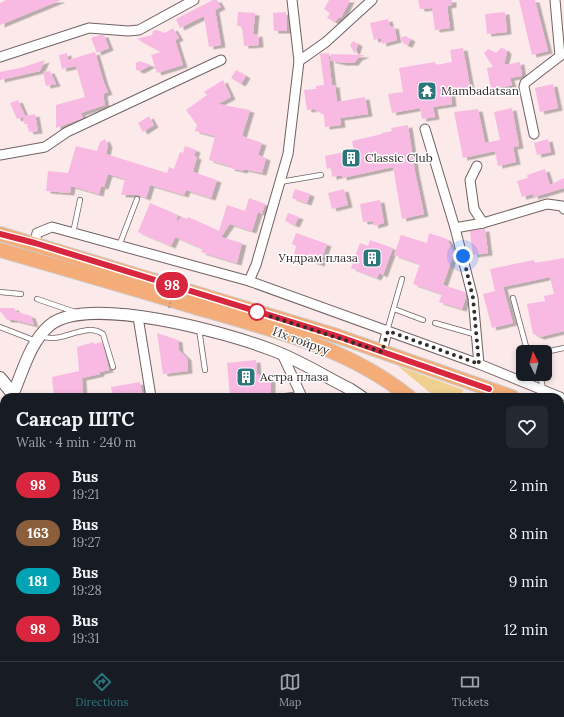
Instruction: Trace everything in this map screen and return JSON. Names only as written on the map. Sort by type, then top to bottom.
[{"type":"main road","name":"Их тойруу","points":[[0,234],[35,243],[337,336],[500,393]]},
{"type":"main road","name":"Их тойруу","points":[[0,250],[260,326],[339,354],[371,370],[403,393]]},
{"type":"main road","points":[[0,378],[11,393]]},
{"type":"main road","points":[[482,393],[489,389]]},
{"type":"street","points":[[0,57],[89,28],[128,32],[139,30],[194,0]]},
{"type":"street","points":[[248,281],[256,265],[288,154],[299,61],[292,0]]},
{"type":"street","points":[[299,61],[326,42],[372,0]]},
{"type":"street","points":[[534,134],[524,87],[525,83],[560,56],[555,0]]},
{"type":"street","points":[[0,155],[45,147],[67,132],[221,60]]},
{"type":"street","points":[[425,129],[456,228],[473,298],[479,364]]},
{"type":"street","points":[[477,166],[470,180],[474,209],[483,223]]},
{"type":"street","points":[[456,228],[483,223],[547,204],[562,206],[564,209]]},
{"type":"street","points":[[35,243],[37,233],[52,227],[248,281],[479,364],[552,393]]},
{"type":"street","points":[[14,393],[38,338],[51,324],[81,314],[138,317],[175,322],[239,340],[282,354],[356,393]]},
{"type":"street","points":[[138,317],[150,393]]},
{"type":"street","points":[[382,352],[388,331]]},
{"type":"street","points":[[282,354],[300,393]]},
{"type":"lane","points":[[280,182],[321,175]]},
{"type":"lane","points":[[119,246],[137,199]]},
{"type":"lane","points":[[73,233],[80,200]]},
{"type":"lane","points":[[388,331],[402,279]]},
{"type":"lane","points":[[0,292],[21,294]]},
{"type":"lane","points":[[512,298],[526,345]]},
{"type":"lane","points":[[37,299],[81,314]]},
{"type":"lane","points":[[394,309],[423,320]]},
{"type":"lane","points":[[435,323],[477,335]]},
{"type":"lane","points":[[0,327],[38,338],[50,338],[88,329],[99,331],[103,334],[113,367]]},
{"type":"lane","points":[[199,329],[205,370]]},
{"type":"lane","points":[[552,351],[564,348]]},
{"type":"lane","points":[[541,381],[543,389]]},
{"type":"path","points":[[169,308],[179,270]]},
{"type":"shaded area","points":[[398,366],[464,390],[461,393],[430,393]]},
{"type":"building","points":[[6,0],[61,0],[0,25],[0,3]]},
{"type":"building","points":[[213,0],[217,0],[221,7],[215,10],[221,45],[209,47],[204,16],[180,28],[176,19]]},
{"type":"building","points":[[329,0],[350,0],[341,18],[339,17],[335,22],[327,18],[330,13],[324,9]]},
{"type":"building","points":[[418,0],[452,0],[452,5],[447,6],[450,28],[435,30],[432,8],[420,9]]},
{"type":"building","points":[[519,0],[535,0],[548,51],[532,55]]},
{"type":"building","points":[[238,12],[255,13],[253,35],[258,34],[259,45],[244,46],[242,26],[237,26]]},
{"type":"building","points":[[286,12],[287,31],[274,31],[273,13]]},
{"type":"building","points":[[505,12],[507,32],[487,34],[485,14]]},
{"type":"building","points":[[388,19],[390,27],[394,26],[397,40],[382,44],[381,38],[374,40],[370,23]]},
{"type":"building","points":[[173,28],[179,38],[175,40],[183,65],[157,73],[151,55],[161,52],[137,39],[152,35],[153,31],[157,30],[165,33]]},
{"type":"building","points":[[104,35],[109,48],[97,53],[91,38]]},
{"type":"building","points":[[405,36],[411,39],[408,45],[404,44],[400,38]]},
{"type":"building","points":[[353,41],[358,44],[355,54],[350,45]]},
{"type":"building","name":"Mambadatsan","points":[[463,48],[471,92],[451,94],[452,104],[433,107],[435,117],[422,119],[420,108],[392,113],[388,94],[403,92],[399,68],[435,62],[436,65],[452,62],[450,50]]},
{"type":"building","points":[[501,48],[505,49],[507,52],[504,65],[520,62],[522,76],[510,78],[512,85],[491,89],[487,68],[493,67],[484,53],[488,49],[496,53]]},
{"type":"building","points":[[95,52],[108,92],[103,94],[105,105],[81,113],[83,118],[56,128],[56,105],[85,97],[76,66],[62,69],[59,55],[67,53],[68,60]]},
{"type":"building","points":[[329,53],[332,85],[335,85],[337,102],[365,97],[368,114],[340,118],[341,125],[325,127],[324,115],[314,109],[307,110],[304,90],[316,89],[316,86],[324,85],[320,54]]},
{"type":"building","points":[[331,54],[365,55],[358,58],[354,63],[342,63],[329,60],[332,59],[330,58]]},
{"type":"building","points":[[45,60],[40,71],[0,80],[0,72],[20,68]]},
{"type":"building","points":[[139,61],[151,65],[140,71],[136,70],[136,63]]},
{"type":"building","points":[[236,70],[246,76],[241,84],[231,78]]},
{"type":"building","points":[[50,71],[56,84],[46,86],[43,72]]},
{"type":"building","points":[[223,80],[231,97],[218,104],[250,110],[242,136],[262,143],[258,155],[266,158],[262,173],[230,168],[230,166],[209,160],[215,136],[195,131],[197,125],[186,110],[207,95],[204,92]]},
{"type":"building","points":[[553,84],[558,108],[540,112],[535,88]]},
{"type":"building","points":[[18,100],[25,116],[35,114],[38,131],[29,132],[27,124],[24,124],[23,117],[17,119],[10,103]]},
{"type":"building","points":[[512,108],[519,146],[513,147],[516,162],[498,166],[495,151],[463,158],[454,112],[478,109],[485,143],[500,140],[494,112]]},
{"type":"building","points":[[149,116],[154,125],[143,132],[138,123]]},
{"type":"building","points":[[408,125],[415,172],[424,214],[402,219],[393,167],[342,178],[342,175],[332,177],[331,168],[327,169],[325,156],[354,150],[352,141],[392,131],[391,128]]},
{"type":"building","points":[[105,139],[108,145],[106,154],[167,173],[169,167],[174,169],[180,152],[183,153],[185,146],[196,150],[194,156],[197,157],[193,172],[217,180],[211,198],[186,190],[184,195],[150,185],[146,198],[138,195],[121,195],[125,179],[108,174],[104,187],[101,186],[99,194],[71,186],[70,193],[46,191],[48,171],[68,173],[76,146],[97,151],[100,142]]},
{"type":"building","points":[[548,139],[551,152],[537,155],[534,143]]},
{"type":"building","points":[[545,169],[550,185],[564,178],[564,188],[534,197],[533,194],[522,197],[517,181],[528,178],[527,175]]},
{"type":"building","points":[[295,189],[310,194],[307,203],[292,198]]},
{"type":"building","points":[[344,189],[348,205],[332,209],[328,193]]},
{"type":"building","points":[[249,198],[265,204],[262,214],[258,212],[252,231],[230,224],[221,237],[242,243],[237,263],[201,252],[203,249],[175,237],[171,246],[138,232],[150,203],[178,215],[176,222],[182,217],[187,219],[188,217],[219,231],[227,205],[245,211]]},
{"type":"building","points":[[380,200],[384,223],[374,226],[373,221],[363,222],[360,204]]},
{"type":"building","points":[[288,213],[299,217],[295,225],[285,221]]},
{"type":"building","points":[[485,229],[488,253],[473,255],[470,231]]},
{"type":"building","points":[[296,233],[327,244],[320,264],[294,255],[296,246],[292,244]]},
{"type":"building","points":[[429,233],[447,239],[454,253],[443,285],[465,292],[466,297],[462,309],[439,302],[442,294],[413,284],[420,264],[394,255],[401,235],[427,243]]},
{"type":"building","name":"Ундрам плаза","points":[[370,240],[393,248],[383,275],[379,273],[377,278],[351,268],[360,243],[368,246]]},
{"type":"building","points":[[564,258],[564,331],[540,337],[533,334],[527,304],[545,301],[544,296],[554,294],[550,277],[503,287],[513,323],[492,328],[483,294],[495,291],[490,269],[534,260],[535,263]]},
{"type":"building","points":[[0,308],[14,308],[17,312],[31,316],[34,325],[14,320],[7,320],[0,311]]},
{"type":"building","points":[[157,333],[178,340],[179,350],[187,358],[188,371],[163,374]]},
{"type":"building","points":[[94,342],[94,344],[102,342],[109,370],[100,372],[100,374],[82,378],[83,393],[54,393],[52,377],[79,371],[77,347]]},
{"type":"building","name":"Астра плаза","points":[[256,360],[257,374],[271,379],[271,393],[230,393],[227,363]]},
{"type":"building","points":[[140,382],[142,393],[112,393],[111,387]]},
{"type":"bus line","name":"98","points":[[0,234],[35,243],[337,336],[489,389]]},
{"type":"place","name":"Mambadatsan","points":[[427,91]]},
{"type":"place","name":"Classic Club","points":[[351,158]]},
{"type":"place","name":"Ундрам плаза","points":[[372,258]]},
{"type":"place","name":"Астра плаза","points":[[246,377]]},
{"type":"route","points":[[257,312],[337,336],[382,352],[388,331],[479,364],[473,298],[463,256]]}]
